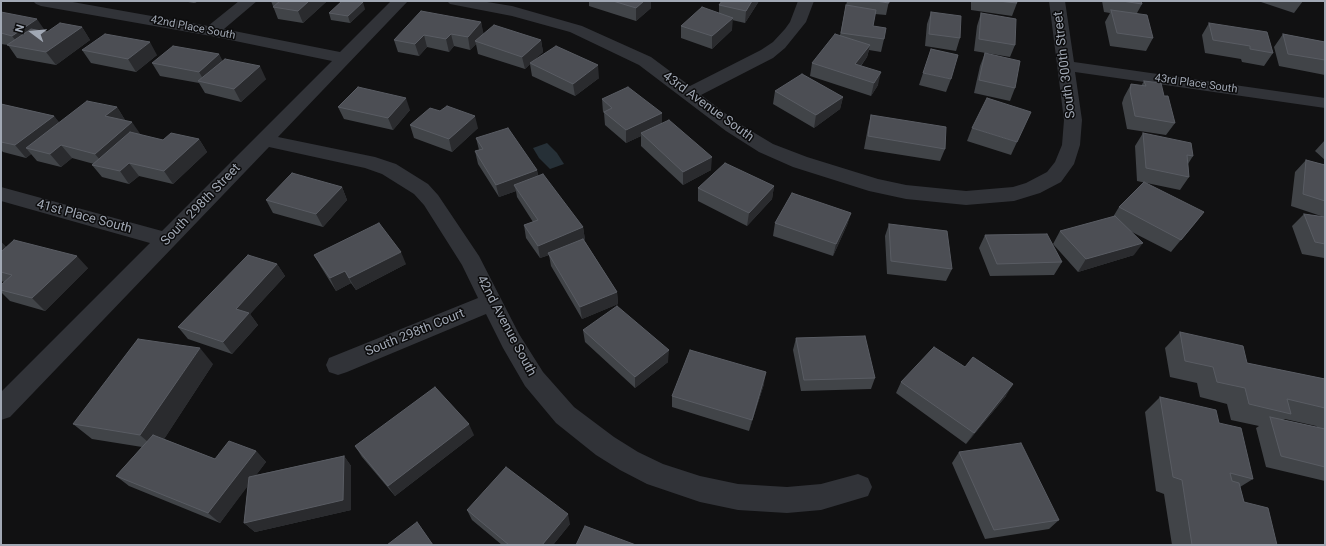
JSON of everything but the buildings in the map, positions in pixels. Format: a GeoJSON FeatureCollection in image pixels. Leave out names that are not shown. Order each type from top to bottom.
{"type":"FeatureCollection","features":[{"type":"Feature","properties":{"kind":"street","name":"42nd Place South"},"geometry":{"type":"LineString","coordinates":[[41,1],[211,31],[344,58]]}},
{"type":"Feature","properties":{"kind":"street"},"geometry":{"type":"LineString","coordinates":[[211,31],[249,1]]}},
{"type":"Feature","properties":{"kind":"street","name":"South 298th Street"},"geometry":{"type":"LineString","coordinates":[[1,409],[400,1]]}},
{"type":"Feature","properties":{"kind":"street","name":"43rd Avenue South"},"geometry":{"type":"LineString","coordinates":[[455,1],[532,15],[576,29],[645,61],[732,126],[766,148],[800,162],[852,180],[906,192],[933,196],[966,198],[1014,194]]}},
{"type":"Feature","properties":{"kind":"street"},"geometry":{"type":"LineString","coordinates":[[688,94],[767,54],[779,45],[798,22],[806,1]]}},
{"type":"Feature","properties":{"kind":"street","name":"South 300th Street"},"geometry":{"type":"LineString","coordinates":[[1014,194],[1033,188],[1054,177],[1064,164],[1071,145],[1073,120],[1067,66],[1057,1]]}},
{"type":"Feature","properties":{"kind":"street","name":"43rd Place South"},"geometry":{"type":"LineString","coordinates":[[1067,66],[1325,103]]}},
{"type":"Feature","properties":{"kind":"street","name":"42nd Avenue South"},"geometry":{"type":"LineString","coordinates":[[264,140],[368,162],[389,169],[410,181],[431,200],[471,262],[511,341],[534,379],[565,415],[584,431],[629,461],[657,475],[700,489],[738,497],[786,500],[821,497],[858,486]]}},
{"type":"Feature","properties":{"kind":"street","name":"41st Place South"},"geometry":{"type":"LineString","coordinates":[[1,194],[167,240]]}},
{"type":"Feature","properties":{"kind":"street","name":"South 298th Court"},"geometry":{"type":"LineString","coordinates":[[338,365],[492,302]]}},
{"type":"Feature","properties":{"kind":"shaded area"},"geometry":{"type":"Polygon","coordinates":[[[547,143],[557,153],[564,164],[550,169],[539,158],[533,148],[547,143]]]}}]}
